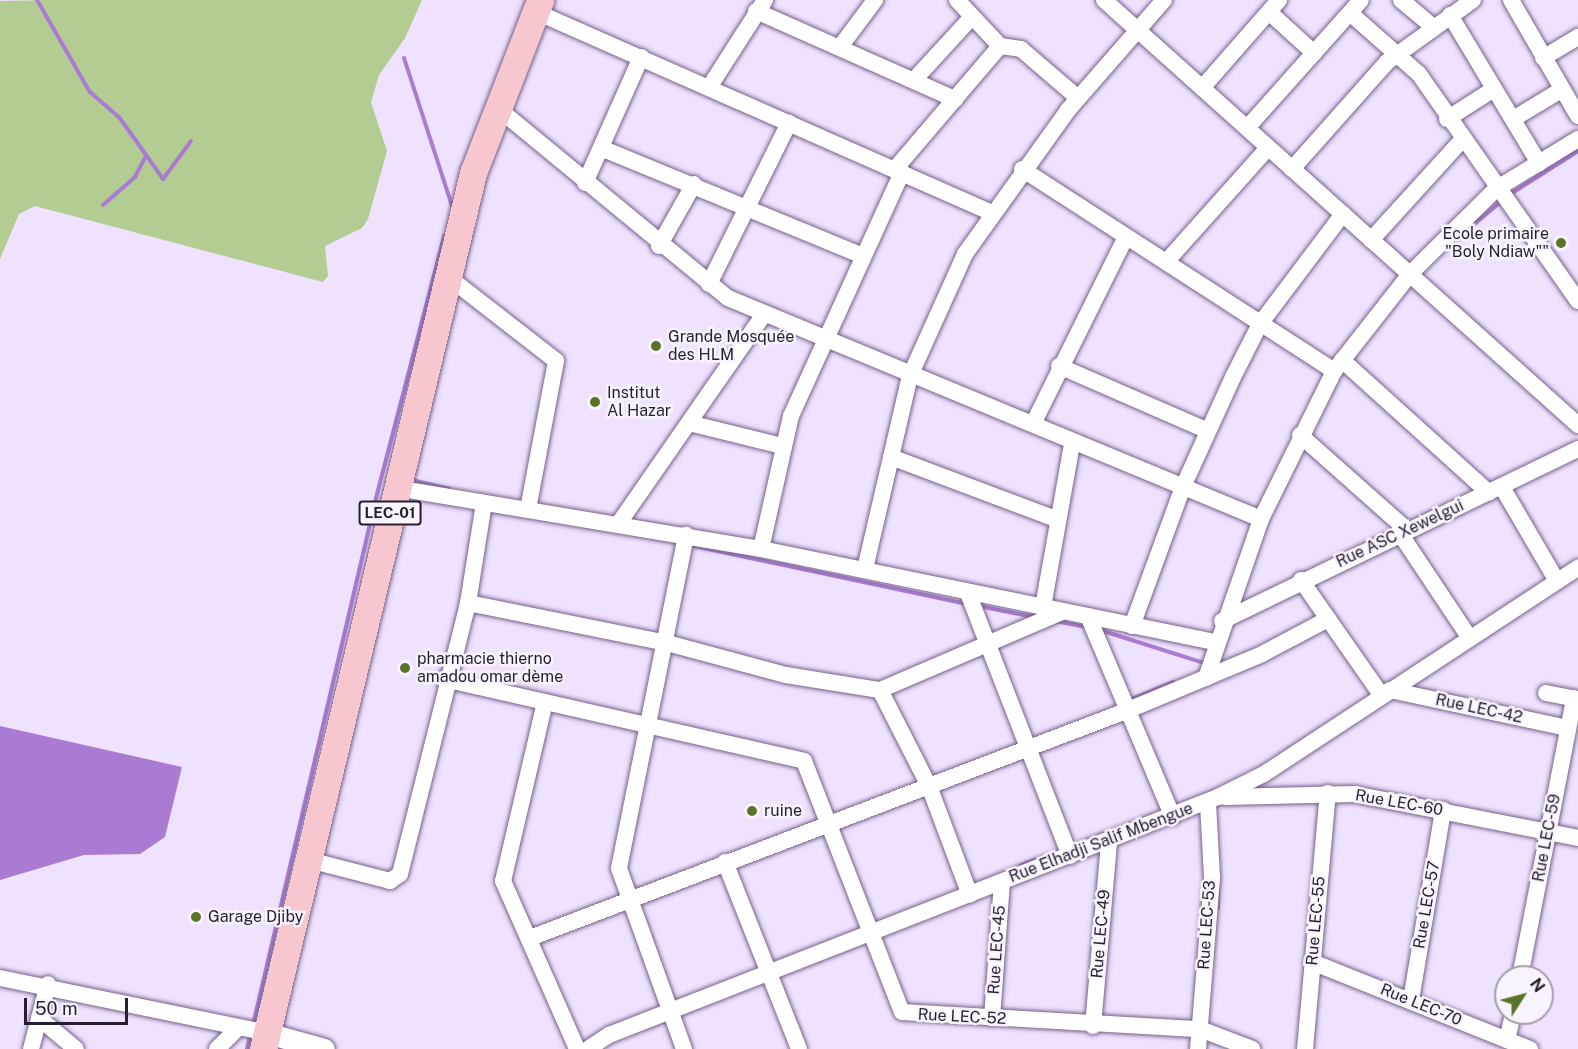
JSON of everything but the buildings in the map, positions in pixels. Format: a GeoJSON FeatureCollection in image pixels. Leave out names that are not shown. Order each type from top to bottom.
{"type":"FeatureCollection","features":[{"type":"Feature","properties":{"kind":"highway","name":"LEC-01"},"geometry":{"type":"LineString","coordinates":[[265,1041],[447,276],[495,106],[537,5]]}},
{"type":"Feature","properties":{"kind":"street"},"geometry":{"type":"LineString","coordinates":[[840,47],[875,0]]}},
{"type":"Feature","properties":{"kind":"street"},"geometry":{"type":"LineString","coordinates":[[957,0],[1000,46],[1021,49],[1078,98]]}},
{"type":"Feature","properties":{"kind":"street"},"geometry":{"type":"LineString","coordinates":[[1104,0],[1578,425]]}},
{"type":"Feature","properties":{"kind":"street"},"geometry":{"type":"LineString","coordinates":[[865,569],[910,376],[965,255],[1022,169],[1078,98],[1136,29],[1164,0]]}},
{"type":"Feature","properties":{"kind":"street"},"geometry":{"type":"LineString","coordinates":[[1246,128],[1361,0]]}},
{"type":"Feature","properties":{"kind":"street"},"geometry":{"type":"LineString","coordinates":[[1401,0],[1432,26]]}},
{"type":"Feature","properties":{"kind":"street"},"geometry":{"type":"LineString","coordinates":[[1292,169],[1397,53],[1432,26],[1473,0]]}},
{"type":"Feature","properties":{"kind":"street"},"geometry":{"type":"LineString","coordinates":[[1511,0],[1578,116]]}},
{"type":"Feature","properties":{"kind":"street"},"geometry":{"type":"LineString","coordinates":[[537,5],[641,57],[991,213]]}},
{"type":"Feature","properties":{"kind":"street"},"geometry":{"type":"LineString","coordinates":[[710,86],[760,6],[840,47],[955,99]]}},
{"type":"Feature","properties":{"kind":"street"},"geometry":{"type":"LineString","coordinates":[[1202,88],[1274,6],[1314,53]]}},
{"type":"Feature","properties":{"kind":"street"},"geometry":{"type":"LineString","coordinates":[[1350,13],[1419,74],[1461,141],[1578,301]]}},
{"type":"Feature","properties":{"kind":"street"},"geometry":{"type":"LineString","coordinates":[[1450,15],[1539,163]]}},
{"type":"Feature","properties":{"kind":"street"},"geometry":{"type":"LineString","coordinates":[[914,80],[972,17]]}},
{"type":"Feature","properties":{"kind":"street"},"geometry":{"type":"LineString","coordinates":[[1543,58],[1578,37]]}},
{"type":"Feature","properties":{"kind":"street"},"geometry":{"type":"LineString","coordinates":[[761,549],[782,446],[898,171],[1000,46]]}},
{"type":"Feature","properties":{"kind":"street"},"geometry":{"type":"LineString","coordinates":[[585,183],[641,57]]}},
{"type":"Feature","properties":{"kind":"street"},"geometry":{"type":"LineString","coordinates":[[1447,119],[1494,89]]}},
{"type":"Feature","properties":{"kind":"street"},"geometry":{"type":"LineString","coordinates":[[1513,119],[1561,90]]}},
{"type":"Feature","properties":{"kind":"street"},"geometry":{"type":"LineString","coordinates":[[495,106],[659,246],[709,284],[762,317],[910,376],[1035,422],[1072,444],[1261,519]]}},
{"type":"Feature","properties":{"kind":"street"},"geometry":{"type":"LineString","coordinates":[[709,284],[789,123]]}},
{"type":"Feature","properties":{"kind":"street"},"geometry":{"type":"LineString","coordinates":[[1206,678],[1222,621],[1261,519],[1300,435],[1338,365],[1410,274],[1496,189],[1578,139]]}},
{"type":"Feature","properties":{"kind":"street"},"geometry":{"type":"LineString","coordinates":[[1371,240],[1461,141]]}},
{"type":"Feature","properties":{"kind":"street"},"geometry":{"type":"LineString","coordinates":[[601,148],[694,184],[863,256]]}},
{"type":"Feature","properties":{"kind":"street"},"geometry":{"type":"LineString","coordinates":[[1166,262],[1268,148]]}},
{"type":"Feature","properties":{"kind":"street"},"geometry":{"type":"LineString","coordinates":[[1022,169],[1260,324],[1338,365],[1495,490],[1557,581]]}},
{"type":"Feature","properties":{"kind":"street"},"geometry":{"type":"LineString","coordinates":[[659,246],[694,184]]}},
{"type":"Feature","properties":{"kind":"street"},"geometry":{"type":"LineString","coordinates":[[1132,626],[1206,430],[1260,324],[1343,214]]}},
{"type":"Feature","properties":{"kind":"street"},"geometry":{"type":"LineString","coordinates":[[1035,422],[1059,366],[1126,237]]}},
{"type":"Feature","properties":{"kind":"street"},"geometry":{"type":"LineString","coordinates":[[447,276],[556,361],[528,509]]}},
{"type":"Feature","properties":{"kind":"street"},"geometry":{"type":"LineString","coordinates":[[619,523],[762,317]]}},
{"type":"Feature","properties":{"kind":"street"},"geometry":{"type":"LineString","coordinates":[[1059,366],[1206,430]]}},
{"type":"Feature","properties":{"kind":"street"},"geometry":{"type":"LineString","coordinates":[[689,423],[782,446]]}},
{"type":"Feature","properties":{"kind":"street"},"geometry":{"type":"LineString","coordinates":[[1300,435],[1403,530],[1469,637]]}},
{"type":"Feature","properties":{"kind":"street"},"geometry":{"type":"LineString","coordinates":[[1043,607],[1056,519],[1072,444]]}},
{"type":"Feature","properties":{"kind":"street","name":"Rue ASC Xewelgui"},"geometry":{"type":"LineString","coordinates":[[1222,621],[1403,530],[1495,490],[1578,449]]}},
{"type":"Feature","properties":{"kind":"street"},"geometry":{"type":"LineString","coordinates":[[891,457],[1056,519]]}},
{"type":"Feature","properties":{"kind":"street"},"geometry":{"type":"LineString","coordinates":[[396,488],[619,523],[761,549],[1215,642]]}},
{"type":"Feature","properties":{"kind":"street"},"geometry":{"type":"LineString","coordinates":[[309,860],[396,880],[444,679],[468,603],[484,503]]}},
{"type":"Feature","properties":{"kind":"street"},"geometry":{"type":"LineString","coordinates":[[684,1049],[621,883],[621,848],[650,727],[686,535]]}},
{"type":"Feature","properties":{"kind":"street","name":"Rue Elhadji Salif Mbengue"},"geometry":{"type":"LineString","coordinates":[[588,1049],[669,1012],[1213,800],[1264,774],[1469,637],[1578,568]]}},
{"type":"Feature","properties":{"kind":"street"},"geometry":{"type":"LineString","coordinates":[[1301,580],[1328,619],[1386,693]]}},
{"type":"Feature","properties":{"kind":"street"},"geometry":{"type":"LineString","coordinates":[[968,593],[1070,856]]}},
{"type":"Feature","properties":{"kind":"street"},"geometry":{"type":"LineString","coordinates":[[468,603],[667,643],[786,675],[880,690],[1064,611]]}},
{"type":"Feature","properties":{"kind":"street"},"geometry":{"type":"LineString","coordinates":[[1088,616],[1126,711],[1173,817]]}},
{"type":"Feature","properties":{"kind":"street"},"geometry":{"type":"LineString","coordinates":[[530,938],[627,899],[1126,711],[1206,678],[1328,619]]}},
{"type":"Feature","properties":{"kind":"street"},"geometry":{"type":"LineString","coordinates":[[444,679],[650,727]]}},
{"type":"Feature","properties":{"kind":"street"},"geometry":{"type":"LineString","coordinates":[[880,690],[929,786],[970,895]]}},
{"type":"Feature","properties":{"kind":"street","name":"Rue LEC-42"},"geometry":{"type":"LineString","coordinates":[[1386,693],[1568,728]]}},
{"type":"Feature","properties":{"kind":"street"},"geometry":{"type":"LineString","coordinates":[[1546,693],[1576,699]]}},
{"type":"Feature","properties":{"kind":"street","name":"Rue LEC-59"},"geometry":{"type":"LineString","coordinates":[[1522,965],[1568,728],[1576,699]]}},
{"type":"Feature","properties":{"kind":"street"},"geometry":{"type":"LineString","coordinates":[[545,702],[503,873],[577,1049]]}},
{"type":"Feature","properties":{"kind":"street","name":"Rue LEC-52"},"geometry":{"type":"LineString","coordinates":[[650,727],[804,761],[902,1012],[1093,1026],[1200,1029],[1252,1049]]}},
{"type":"Feature","properties":{"kind":"street","name":"Rue LEC-60"},"geometry":{"type":"LineString","coordinates":[[1213,800],[1328,793],[1443,810],[1578,838]]}},
{"type":"Feature","properties":{"kind":"street","name":"Rue LEC-55"},"geometry":{"type":"LineString","coordinates":[[1305,1049],[1328,793]]}},
{"type":"Feature","properties":{"kind":"street","name":"Rue LEC-53"},"geometry":{"type":"LineString","coordinates":[[1198,1049],[1212,877],[1206,850],[1213,800]]}},
{"type":"Feature","properties":{"kind":"street","name":"Rue LEC-57"},"geometry":{"type":"LineString","coordinates":[[1411,1000],[1443,810]]}},
{"type":"Feature","properties":{"kind":"street","name":"Rue LEC-49"},"geometry":{"type":"LineString","coordinates":[[1093,1026],[1109,842]]}},
{"type":"Feature","properties":{"kind":"street"},"geometry":{"type":"LineString","coordinates":[[725,862],[799,1049]]}},
{"type":"Feature","properties":{"kind":"street","name":"Rue LEC-45"},"geometry":{"type":"LineString","coordinates":[[992,1018],[1002,882]]}},
{"type":"Feature","properties":{"kind":"street","name":"Rue LEC-70"},"geometry":{"type":"LineString","coordinates":[[1312,962],[1530,1049]]}},
{"type":"Feature","properties":{"kind":"street"},"geometry":{"type":"LineString","coordinates":[[0,978],[48,984],[237,1029],[265,1041],[324,1049]]}},
{"type":"Feature","properties":{"kind":"street"},"geometry":{"type":"LineString","coordinates":[[32,1049],[48,984]]}},
{"type":"Feature","properties":{"kind":"street"},"geometry":{"type":"LineString","coordinates":[[39,1018],[76,1049]]}},
{"type":"Feature","properties":{"kind":"street"},"geometry":{"type":"LineString","coordinates":[[1507,1040],[1510,1025]]}},
{"type":"Feature","properties":{"kind":"street"},"geometry":{"type":"LineString","coordinates":[[217,1049],[237,1029]]}},
{"type":"Feature","properties":{"kind":"green space"},"geometry":{"type":"Polygon","coordinates":[[[422,0],[405,38],[379,75],[371,102],[387,151],[368,219],[362,228],[325,246],[328,276],[323,282],[35,206],[19,214],[0,259],[0,1],[422,0]]]}},
{"type":"Feature","properties":{"kind":"shaded area"},"geometry":{"type":"Polygon","coordinates":[[[0,726],[182,767],[165,837],[140,854],[84,855],[0,880],[0,726]]]}},
{"type":"Feature","properties":{"kind":"waterway"},"geometry":{"type":"LineString","coordinates":[[37,0],[90,92],[119,117],[163,179],[191,141]]}},
{"type":"Feature","properties":{"kind":"waterway"},"geometry":{"type":"LineString","coordinates":[[404,58],[452,206]]}},
{"type":"Feature","properties":{"kind":"waterway"},"geometry":{"type":"LineString","coordinates":[[1509,195],[1578,151]]}},
{"type":"Feature","properties":{"kind":"waterway"},"geometry":{"type":"LineString","coordinates":[[103,205],[135,177],[145,157]]}},
{"type":"Feature","properties":{"kind":"waterway"},"geometry":{"type":"LineString","coordinates":[[1460,236],[1503,200]]}},
{"type":"Feature","properties":{"kind":"waterway"},"geometry":{"type":"LineString","coordinates":[[253,1025],[377,494],[444,236]]}},
{"type":"Feature","properties":{"kind":"waterway"},"geometry":{"type":"LineString","coordinates":[[411,480],[450,489]]}},
{"type":"Feature","properties":{"kind":"waterway"},"geometry":{"type":"LineString","coordinates":[[694,546],[966,604]]}},
{"type":"Feature","properties":{"kind":"waterway"},"geometry":{"type":"LineString","coordinates":[[979,606],[1033,617]]}},
{"type":"Feature","properties":{"kind":"waterway"},"geometry":{"type":"LineString","coordinates":[[1055,621],[1086,627]]}},
{"type":"Feature","properties":{"kind":"waterway"},"geometry":{"type":"LineString","coordinates":[[1100,630],[1207,664]]}},
{"type":"Feature","properties":{"kind":"waterway"},"geometry":{"type":"LineString","coordinates":[[1127,701],[1173,682]]}},
{"type":"Feature","properties":{"kind":"waterway"},"geometry":{"type":"LineString","coordinates":[[1021,865],[1042,857]]}},
{"type":"Feature","properties":{"kind":"waterway"},"geometry":{"type":"LineString","coordinates":[[1218,886],[1218,908]]}},
{"type":"Feature","properties":{"kind":"waterway"},"geometry":{"type":"LineString","coordinates":[[247,1049],[250,1035]]}},
{"type":"Feature","properties":{"kind":"place","name":"Ecole primaire \"Boly Ndiaw\"\""},"geometry":{"type":"Point","coordinates":[1561,243]}},
{"type":"Feature","properties":{"kind":"place","name":"Grande Mosquée des HLM"},"geometry":{"type":"Point","coordinates":[656,346]}},
{"type":"Feature","properties":{"kind":"place","name":"Institut Al Hazar"},"geometry":{"type":"Point","coordinates":[595,402]}},
{"type":"Feature","properties":{"kind":"place","name":"pharmacie thierno amadou omar dème"},"geometry":{"type":"Point","coordinates":[405,668]}},
{"type":"Feature","properties":{"kind":"place","name":"ruine"},"geometry":{"type":"Point","coordinates":[752,811]}},
{"type":"Feature","properties":{"kind":"place","name":"Garage Djiby"},"geometry":{"type":"Point","coordinates":[196,917]}}]}
